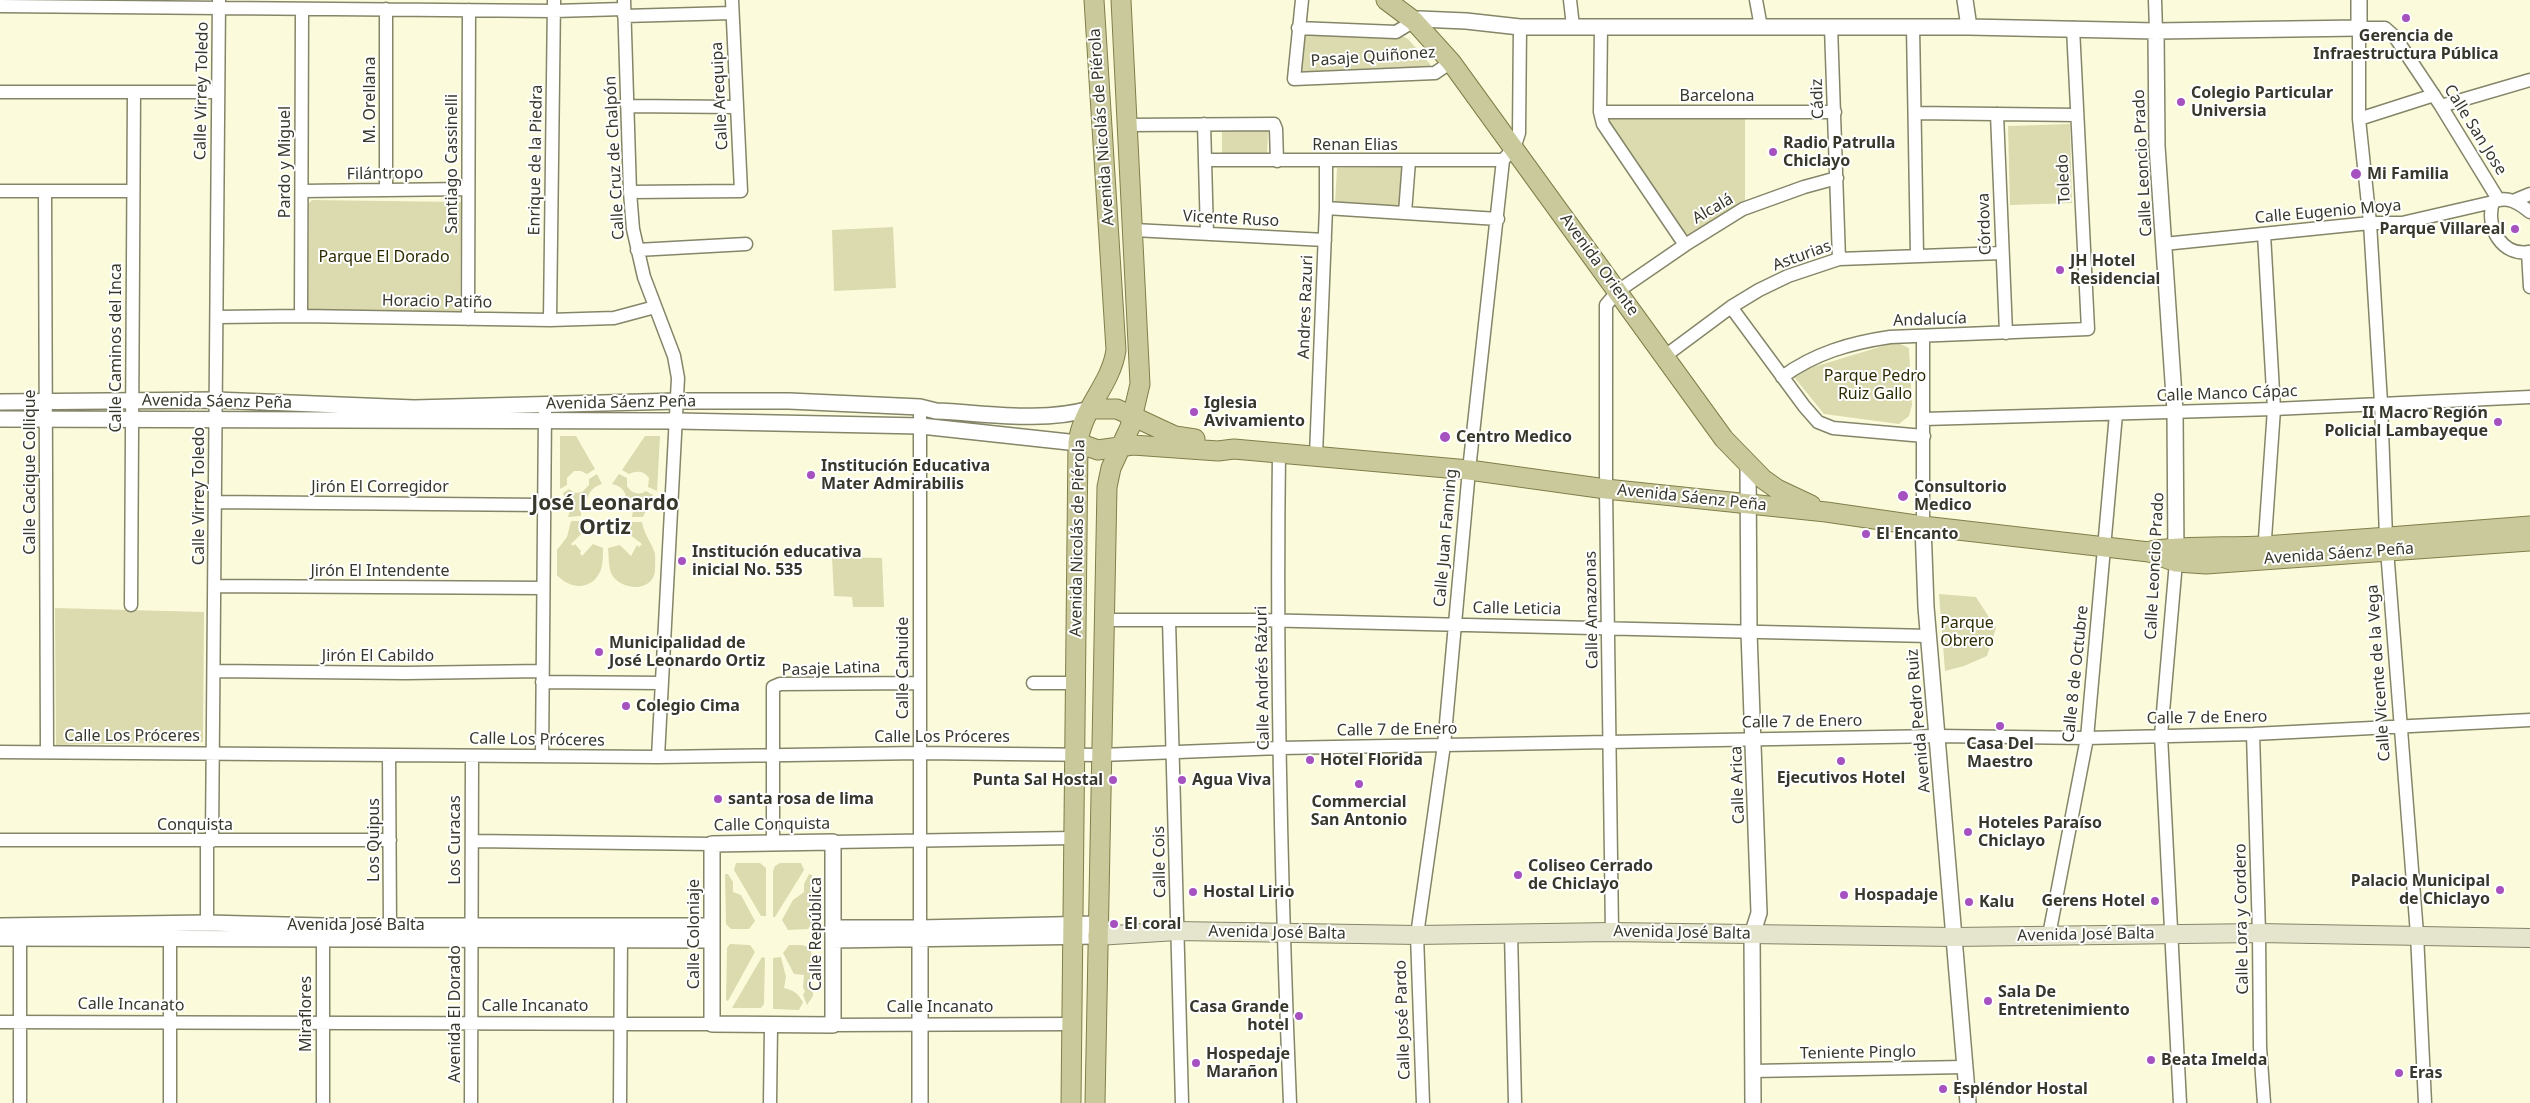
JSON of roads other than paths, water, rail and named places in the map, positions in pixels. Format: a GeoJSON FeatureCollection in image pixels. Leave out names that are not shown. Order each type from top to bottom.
{"type":"FeatureCollection","features":[{"type":"Feature","properties":{"kind":"main road","name":"Avenida Nicolás de Piérola"},"geometry":{"type":"LineString","coordinates":[[1071,1103],[1078,443],[1081,427],[1112,370],[1116,336],[1094,0]]}},
{"type":"Feature","properties":{"kind":"main road","name":"Avenida Nicolás de Piérola"},"geometry":{"type":"LineString","coordinates":[[1095,1103],[1107,487],[1111,468],[1133,417],[1140,384],[1129,126],[1121,0]]}},
{"type":"Feature","properties":{"kind":"main road","name":"Avenida Oriente"},"geometry":{"type":"LineString","coordinates":[[1386,0],[1414,21],[1451,62],[1509,154],[1618,291],[1724,439],[1748,464],[1778,490],[1826,512]]}},
{"type":"Feature","properties":{"kind":"main road","name":"Avenida Sáenz Peña"},"geometry":{"type":"LineString","coordinates":[[1090,409],[1117,409],[1175,436],[1218,443],[1234,449]]}},
{"type":"Feature","properties":{"kind":"main road","name":"Avenida Sáenz Peña"},"geometry":{"type":"LineString","coordinates":[[1078,443],[1098,450],[1120,446],[1147,445],[1218,451],[1234,449],[1469,470],[1606,489],[1826,512],[1923,526],[2176,554],[2206,564],[2264,553],[2387,544],[2530,541]]}},
{"type":"Feature","properties":{"kind":"main road","name":"Avenida Sáenz Peña"},"geometry":{"type":"LineString","coordinates":[[2387,544],[2530,526]]}},
{"type":"Feature","properties":{"kind":"main road","name":"Avenida José Balta"},"geometry":{"type":"LineString","coordinates":[[1097,930],[1417,935],[1612,932],[1954,937],[2048,934],[2259,933],[2417,934],[2530,938]]}},
{"type":"Feature","properties":{"kind":"street"},"geometry":{"type":"LineString","coordinates":[[1302,0],[1298,28],[1396,32],[1414,21],[1426,19],[1520,27],[1969,27],[2156,31],[2359,28]]}},
{"type":"Feature","properties":{"kind":"street"},"geometry":{"type":"LineString","coordinates":[[1570,0],[1573,26]]}},
{"type":"Feature","properties":{"kind":"street"},"geometry":{"type":"LineString","coordinates":[[1756,0],[1761,27]]}},
{"type":"Feature","properties":{"kind":"street"},"geometry":{"type":"LineString","coordinates":[[1965,0],[1969,27]]}},
{"type":"Feature","properties":{"kind":"street","name":"Calle Leoncio Prado"},"geometry":{"type":"LineString","coordinates":[[2155,0],[2157,146],[2175,410],[2176,554],[2161,735],[2180,1103]]}},
{"type":"Feature","properties":{"kind":"street","name":"Calle Vicente de la Vega"},"geometry":{"type":"LineString","coordinates":[[2359,0],[2360,119],[2370,223],[2387,544],[2417,934],[2424,1103]]}},
{"type":"Feature","properties":{"kind":"street"},"geometry":{"type":"LineString","coordinates":[[0,6],[219,4],[302,9],[469,10],[554,6],[624,8],[732,6]]}},
{"type":"Feature","properties":{"kind":"street","name":"Calle Virrey Toledo"},"geometry":{"type":"LineString","coordinates":[[207,923],[216,586],[215,418],[219,4]]}},
{"type":"Feature","properties":{"kind":"street","name":"Enrique de la Piedra"},"geometry":{"type":"LineString","coordinates":[[550,320],[554,6]]}},
{"type":"Feature","properties":{"kind":"street","name":"Calle Arequipa"},"geometry":{"type":"LineString","coordinates":[[630,192],[740,191],[732,6]]}},
{"type":"Feature","properties":{"kind":"street","name":"Calle Cruz de Chalpón"},"geometry":{"type":"LineString","coordinates":[[624,8],[630,192],[637,250],[674,356],[678,378],[678,421],[658,757]]}},
{"type":"Feature","properties":{"kind":"street","name":"Pardo y Miguel"},"geometry":{"type":"LineString","coordinates":[[301,316],[302,9]]}},
{"type":"Feature","properties":{"kind":"street","name":"M. Orellana"},"geometry":{"type":"LineString","coordinates":[[386,9],[386,190]]}},
{"type":"Feature","properties":{"kind":"street","name":"Santiago Cassinelli"},"geometry":{"type":"LineString","coordinates":[[468,319],[469,10]]}},
{"type":"Feature","properties":{"kind":"street"},"geometry":{"type":"LineString","coordinates":[[1601,26],[1600,112],[1609,136],[1684,245]]}},
{"type":"Feature","properties":{"kind":"street","name":"Calle Juan Fanning"},"geometry":{"type":"LineString","coordinates":[[1417,935],[1444,745],[1469,470],[1498,219],[1509,154],[1519,133],[1520,27]]}},
{"type":"Feature","properties":{"kind":"street","name":"Cádiz"},"geometry":{"type":"LineString","coordinates":[[1831,27],[1839,259]]}},
{"type":"Feature","properties":{"kind":"street"},"geometry":{"type":"LineString","coordinates":[[1913,27],[1917,255]]}},
{"type":"Feature","properties":{"kind":"street","name":"Pasaje Quiñonez"},"geometry":{"type":"LineString","coordinates":[[1298,28],[1294,79],[1435,73],[1451,62]]}},
{"type":"Feature","properties":{"kind":"street","name":"Toledo"},"geometry":{"type":"LineString","coordinates":[[2073,28],[2088,329]]}},
{"type":"Feature","properties":{"kind":"street","name":"Calle San Jose"},"geometry":{"type":"LineString","coordinates":[[2359,28],[2385,28],[2390,32],[2441,106],[2496,201]]}},
{"type":"Feature","properties":{"kind":"street"},"geometry":{"type":"LineString","coordinates":[[2441,106],[2530,80]]}},
{"type":"Feature","properties":{"kind":"street"},"geometry":{"type":"LineString","coordinates":[[0,92],[217,92]]}},
{"type":"Feature","properties":{"kind":"street","name":"Calle Caminos del Inca"},"geometry":{"type":"LineString","coordinates":[[131,605],[134,92]]}},
{"type":"Feature","properties":{"kind":"street"},"geometry":{"type":"LineString","coordinates":[[2360,119],[2434,95]]}},
{"type":"Feature","properties":{"kind":"street"},"geometry":{"type":"LineString","coordinates":[[627,106],[737,108]]}},
{"type":"Feature","properties":{"kind":"street","name":"Barcelona"},"geometry":{"type":"LineString","coordinates":[[1600,112],[1834,112]]}},
{"type":"Feature","properties":{"kind":"street"},"geometry":{"type":"LineString","coordinates":[[1915,112],[2077,115]]}},
{"type":"Feature","properties":{"kind":"street","name":"Córdova"},"geometry":{"type":"LineString","coordinates":[[1997,114],[2006,333]]}},
{"type":"Feature","properties":{"kind":"street"},"geometry":{"type":"LineString","coordinates":[[1204,124],[1207,234]]}},
{"type":"Feature","properties":{"kind":"street"},"geometry":{"type":"LineString","coordinates":[[1129,126],[1274,124],[1277,161]]}},
{"type":"Feature","properties":{"kind":"street","name":"Renan Elias"},"geometry":{"type":"LineString","coordinates":[[1206,160],[1409,161],[1509,154]]}},
{"type":"Feature","properties":{"kind":"street","name":"Andres Razuri"},"geometry":{"type":"LineString","coordinates":[[1316,455],[1325,240],[1326,161]]}},
{"type":"Feature","properties":{"kind":"street"},"geometry":{"type":"LineString","coordinates":[[1405,213],[1409,161]]}},
{"type":"Feature","properties":{"kind":"street","name":"Alcalá"},"geometry":{"type":"LineString","coordinates":[[1618,291],[1684,245],[1743,209],[1836,178]]}},
{"type":"Feature","properties":{"kind":"street","name":"Filántropo"},"geometry":{"type":"LineString","coordinates":[[302,191],[468,189]]}},
{"type":"Feature","properties":{"kind":"street"},"geometry":{"type":"LineString","coordinates":[[0,191],[133,191]]}},
{"type":"Feature","properties":{"kind":"street","name":"Calle Cacique Collique"},"geometry":{"type":"LineString","coordinates":[[45,191],[47,752]]}},
{"type":"Feature","properties":{"kind":"street"},"geometry":{"type":"LineString","coordinates":[[2530,194],[2512,201],[2496,201],[2490,214],[2493,230],[2499,241],[2514,251],[2529,252],[2530,287]]}},
{"type":"Feature","properties":{"kind":"street","name":"Calle Eugenio Moya"},"geometry":{"type":"LineString","coordinates":[[2164,244],[2370,223],[2402,223],[2496,201]]}},
{"type":"Feature","properties":{"kind":"street"},"geometry":{"type":"LineString","coordinates":[[2512,201],[2530,212]]}},
{"type":"Feature","properties":{"kind":"street"},"geometry":{"type":"LineString","coordinates":[[1326,208],[1498,219]]}},
{"type":"Feature","properties":{"kind":"street","name":"Vicente Ruso"},"geometry":{"type":"LineString","coordinates":[[1134,230],[1325,240]]}},
{"type":"Feature","properties":{"kind":"street"},"geometry":{"type":"LineString","coordinates":[[2264,234],[2274,409],[2264,553]]}},
{"type":"Feature","properties":{"kind":"street"},"geometry":{"type":"LineString","coordinates":[[637,250],[746,244]]}},
{"type":"Feature","properties":{"kind":"street","name":"Asturias"},"geometry":{"type":"LineString","coordinates":[[1665,356],[1731,307],[1788,276],[1839,259],[2002,252]]}},
{"type":"Feature","properties":{"kind":"street","name":"Calle Amazonas"},"geometry":{"type":"LineString","coordinates":[[1612,932],[1606,489],[1606,305],[1618,291]]}},
{"type":"Feature","properties":{"kind":"street","name":"Horacio Patiño"},"geometry":{"type":"LineString","coordinates":[[217,318],[301,316],[550,320],[614,318],[655,306]]}},
{"type":"Feature","properties":{"kind":"street"},"geometry":{"type":"LineString","coordinates":[[1731,307],[1782,377],[1818,422],[1833,428],[1924,436]]}},
{"type":"Feature","properties":{"kind":"street","name":"Andalucía"},"geometry":{"type":"LineString","coordinates":[[1782,377],[1801,363],[1846,345],[1890,337],[2088,329]]}},
{"type":"Feature","properties":{"kind":"street","name":"Avenida Pedro Ruiz"},"geometry":{"type":"LineString","coordinates":[[1923,336],[1923,526],[1928,636],[1968,1103]]}},
{"type":"Feature","properties":{"kind":"street","name":"Calle Manco Cápac"},"geometry":{"type":"LineString","coordinates":[[1924,419],[2116,414],[2175,410],[2274,409],[2530,397]]}},
{"type":"Feature","properties":{"kind":"street","name":"Avenida Sáenz Peña"},"geometry":{"type":"LineString","coordinates":[[0,402],[216,400],[414,408],[678,401],[789,401],[920,407],[936,411],[1039,416],[1063,416],[1090,409]]}},
{"type":"Feature","properties":{"kind":"street"},"geometry":{"type":"LineString","coordinates":[[542,756],[545,404]]}},
{"type":"Feature","properties":{"kind":"street","name":"Calle Cahuide"},"geometry":{"type":"LineString","coordinates":[[920,407],[920,934]]}},
{"type":"Feature","properties":{"kind":"street","name":"Calle 8 de Octubre"},"geometry":{"type":"LineString","coordinates":[[2048,934],[2087,738],[2106,546],[2116,414]]}},
{"type":"Feature","properties":{"kind":"street","name":"Avenida Sáenz Peña"},"geometry":{"type":"LineString","coordinates":[[0,419],[215,418],[545,422],[678,421],[921,426],[1078,443]]}},
{"type":"Feature","properties":{"kind":"street","name":"Calle Andrés Rázuri"},"geometry":{"type":"LineString","coordinates":[[1279,453],[1277,621],[1283,932],[1290,1103]]}},
{"type":"Feature","properties":{"kind":"street","name":"Calle Arica"},"geometry":{"type":"LineString","coordinates":[[1748,464],[1750,504],[1748,632],[1754,740],[1759,913],[1752,935],[1753,1103]]}},
{"type":"Feature","properties":{"kind":"street","name":"Jirón El Corregidor"},"geometry":{"type":"LineString","coordinates":[[216,502],[544,505]]}},
{"type":"Feature","properties":{"kind":"street","name":"Jirón El Intendente"},"geometry":{"type":"LineString","coordinates":[[216,586],[543,588]]}},
{"type":"Feature","properties":{"kind":"street","name":"Calle Leticia"},"geometry":{"type":"LineString","coordinates":[[1104,620],[1454,624],[1928,636]]}},
{"type":"Feature","properties":{"kind":"street","name":"Calle Cois"},"geometry":{"type":"LineString","coordinates":[[1169,620],[1182,1103]]}},
{"type":"Feature","properties":{"kind":"street","name":"Jirón El Cabildo"},"geometry":{"type":"LineString","coordinates":[[214,670],[542,676],[662,683]]}},
{"type":"Feature","properties":{"kind":"street"},"geometry":{"type":"LineString","coordinates":[[1033,683],[1075,683]]}},
{"type":"Feature","properties":{"kind":"street","name":"Pasaje Latina"},"geometry":{"type":"LineString","coordinates":[[773,756],[773,688],[780,684],[919,684]]}},
{"type":"Feature","properties":{"kind":"street","name":"Calle 7 de Enero"},"geometry":{"type":"LineString","coordinates":[[1074,754],[1101,755],[1280,748],[1938,736],[2087,738],[2253,734],[2530,720]]}},
{"type":"Feature","properties":{"kind":"street","name":"Calle Lora y Cordero"},"geometry":{"type":"LineString","coordinates":[[2253,734],[2259,933],[2260,1047],[2264,1103]]}},
{"type":"Feature","properties":{"kind":"street","name":"Calle Los Próceres"},"geometry":{"type":"LineString","coordinates":[[0,752],[213,752],[658,757],[919,753],[1074,754]]}},
{"type":"Feature","properties":{"kind":"street","name":"Los Quipus"},"geometry":{"type":"LineString","coordinates":[[389,754],[390,926]]}},
{"type":"Feature","properties":{"kind":"street","name":"Los Curacas"},"geometry":{"type":"LineString","coordinates":[[471,932],[472,756]]}},
{"type":"Feature","properties":{"kind":"street"},"geometry":{"type":"LineString","coordinates":[[773,756],[773,843]]}},
{"type":"Feature","properties":{"kind":"street","name":"Calle Conquista"},"geometry":{"type":"LineString","coordinates":[[472,841],[712,844],[919,839],[1073,838]]}},
{"type":"Feature","properties":{"kind":"street","name":"Conquista"},"geometry":{"type":"LineString","coordinates":[[0,840],[390,840]]}},
{"type":"Feature","properties":{"kind":"street","name":"Calle República"},"geometry":{"type":"LineString","coordinates":[[833,842],[833,1025]]}},
{"type":"Feature","properties":{"kind":"street","name":"Calle Coloniaje"},"geometry":{"type":"LineString","coordinates":[[712,844],[712,1024]]}},
{"type":"Feature","properties":{"kind":"street","name":"Avenida José Balta"},"geometry":{"type":"LineString","coordinates":[[0,926],[207,923],[323,933],[390,926],[471,932]]}},
{"type":"Feature","properties":{"kind":"street","name":"Avenida José Balta"},"geometry":{"type":"LineString","coordinates":[[833,934],[1097,930]]}},
{"type":"Feature","properties":{"kind":"street","name":"Avenida El Dorado"},"geometry":{"type":"LineString","coordinates":[[471,932],[471,1103]]}},
{"type":"Feature","properties":{"kind":"street","name":"Avenida José Balta"},"geometry":{"type":"LineString","coordinates":[[0,938],[170,939],[323,933],[712,933]]}},
{"type":"Feature","properties":{"kind":"street","name":"Miraflores"},"geometry":{"type":"LineString","coordinates":[[322,1103],[323,933]]}},
{"type":"Feature","properties":{"kind":"street"},"geometry":{"type":"LineString","coordinates":[[620,1103],[621,933]]}},
{"type":"Feature","properties":{"kind":"street"},"geometry":{"type":"LineString","coordinates":[[1511,933],[1515,1103]]}},
{"type":"Feature","properties":{"kind":"street"},"geometry":{"type":"LineString","coordinates":[[920,934],[920,1103]]}},
{"type":"Feature","properties":{"kind":"street","name":"Calle José Pardo"},"geometry":{"type":"LineString","coordinates":[[1417,935],[1422,1103]]}},
{"type":"Feature","properties":{"kind":"street"},"geometry":{"type":"LineString","coordinates":[[20,938],[20,1103]]}},
{"type":"Feature","properties":{"kind":"street"},"geometry":{"type":"LineString","coordinates":[[170,939],[170,1103]]}},
{"type":"Feature","properties":{"kind":"street","name":"Calle Incanato"},"geometry":{"type":"LineString","coordinates":[[0,1022],[323,1025],[712,1024],[771,1026],[1071,1024]]}},
{"type":"Feature","properties":{"kind":"street"},"geometry":{"type":"LineString","coordinates":[[770,1103],[771,1026]]}},
{"type":"Feature","properties":{"kind":"street","name":"Teniente Pinglo"},"geometry":{"type":"LineString","coordinates":[[1752,1071],[1964,1067]]}},
{"type":"Feature","properties":{"kind":"place","name":"Gerencia de Infraestructura Pública"},"geometry":{"type":"Point","coordinates":[2406,18]}},
{"type":"Feature","properties":{"kind":"place","name":"Colegio Particular Universia"},"geometry":{"type":"Point","coordinates":[2181,102]}},
{"type":"Feature","properties":{"kind":"place","name":"Radio Patrulla Chiclayo"},"geometry":{"type":"Point","coordinates":[1773,152]}},
{"type":"Feature","properties":{"kind":"place","name":"Mi Familia"},"geometry":{"type":"Point","coordinates":[2356,174]}},
{"type":"Feature","properties":{"kind":"place","name":"Parque Villareal"},"geometry":{"type":"Point","coordinates":[2515,229]}},
{"type":"Feature","properties":{"kind":"place","name":"JH Hotel Residencial"},"geometry":{"type":"Point","coordinates":[2060,270]}},
{"type":"Feature","properties":{"kind":"place","name":"Iglesia Avivamiento"},"geometry":{"type":"Point","coordinates":[1194,412]}},
{"type":"Feature","properties":{"kind":"place","name":"II Macro Región Policial Lambayeque"},"geometry":{"type":"Point","coordinates":[2498,422]}},
{"type":"Feature","properties":{"kind":"place","name":"Centro Medico"},"geometry":{"type":"Point","coordinates":[1445,437]}},
{"type":"Feature","properties":{"kind":"place","name":"Institución Educativa Mater Admirabilis"},"geometry":{"type":"Point","coordinates":[811,475]}},
{"type":"Feature","properties":{"kind":"place","name":"Consultorio Medico"},"geometry":{"type":"Point","coordinates":[1903,496]}},
{"type":"Feature","properties":{"kind":"place","name":"El Encanto"},"geometry":{"type":"Point","coordinates":[1866,534]}},
{"type":"Feature","properties":{"kind":"place","name":"Institución educativa inicial No. 535"},"geometry":{"type":"Point","coordinates":[682,561]}},
{"type":"Feature","properties":{"kind":"place","name":"Municipalidad de José Leonardo Ortiz"},"geometry":{"type":"Point","coordinates":[599,652]}},
{"type":"Feature","properties":{"kind":"place","name":"Colegio Cima"},"geometry":{"type":"Point","coordinates":[626,706]}},
{"type":"Feature","properties":{"kind":"place","name":"Casa Del Maestro"},"geometry":{"type":"Point","coordinates":[2000,726]}},
{"type":"Feature","properties":{"kind":"place","name":"Hotel Florida"},"geometry":{"type":"Point","coordinates":[1310,760]}},
{"type":"Feature","properties":{"kind":"place","name":"Ejecutivos Hotel"},"geometry":{"type":"Point","coordinates":[1841,761]}},
{"type":"Feature","properties":{"kind":"place","name":"Punta Sal Hostal"},"geometry":{"type":"Point","coordinates":[1113,780]}},
{"type":"Feature","properties":{"kind":"place","name":"Agua Viva"},"geometry":{"type":"Point","coordinates":[1182,780]}},
{"type":"Feature","properties":{"kind":"place","name":"Commercial San Antonio"},"geometry":{"type":"Point","coordinates":[1359,784]}},
{"type":"Feature","properties":{"kind":"place","name":"santa rosa de lima"},"geometry":{"type":"Point","coordinates":[718,799]}},
{"type":"Feature","properties":{"kind":"place","name":"Hoteles Paraíso Chiclayo"},"geometry":{"type":"Point","coordinates":[1968,832]}},
{"type":"Feature","properties":{"kind":"place","name":"Coliseo Cerrado de Chiclayo"},"geometry":{"type":"Point","coordinates":[1518,875]}},
{"type":"Feature","properties":{"kind":"place","name":"Palacio Municipal de Chiclayo"},"geometry":{"type":"Point","coordinates":[2500,890]}},
{"type":"Feature","properties":{"kind":"place","name":"Hostal Lirio"},"geometry":{"type":"Point","coordinates":[1193,892]}},
{"type":"Feature","properties":{"kind":"place","name":"Hospadaje"},"geometry":{"type":"Point","coordinates":[1844,895]}},
{"type":"Feature","properties":{"kind":"place","name":"Gerens Hotel"},"geometry":{"type":"Point","coordinates":[2155,901]}},
{"type":"Feature","properties":{"kind":"place","name":"Kalu"},"geometry":{"type":"Point","coordinates":[1969,902]}},
{"type":"Feature","properties":{"kind":"place","name":"El coral"},"geometry":{"type":"Point","coordinates":[1114,924]}},
{"type":"Feature","properties":{"kind":"place","name":"Sala De Entretenimiento"},"geometry":{"type":"Point","coordinates":[1988,1001]}},
{"type":"Feature","properties":{"kind":"place","name":"Casa Grande hotel"},"geometry":{"type":"Point","coordinates":[1299,1016]}},
{"type":"Feature","properties":{"kind":"place","name":"Beata Imelda"},"geometry":{"type":"Point","coordinates":[2151,1060]}},
{"type":"Feature","properties":{"kind":"place","name":"Hospedaje Marañon"},"geometry":{"type":"Point","coordinates":[1196,1063]}},
{"type":"Feature","properties":{"kind":"place","name":"Eras"},"geometry":{"type":"Point","coordinates":[2399,1073]}},
{"type":"Feature","properties":{"kind":"place","name":"Espléndor Hostal"},"geometry":{"type":"Point","coordinates":[1943,1089]}},
{"type":"Feature","properties":{"kind":"district","name":"José Leonardo Ortiz"},"geometry":{"type":"Point","coordinates":[605,516]}},
{"type":"Feature","properties":{"kind":"park label","name":"Parque El Dorado"},"geometry":{"type":"Point","coordinates":[384,257]}},
{"type":"Feature","properties":{"kind":"park label","name":"Parque Pedro Ruiz Gallo"},"geometry":{"type":"Point","coordinates":[1875,385]}},
{"type":"Feature","properties":{"kind":"park label","name":"Parque Obrero"},"geometry":{"type":"Point","coordinates":[1967,632]}}]}
